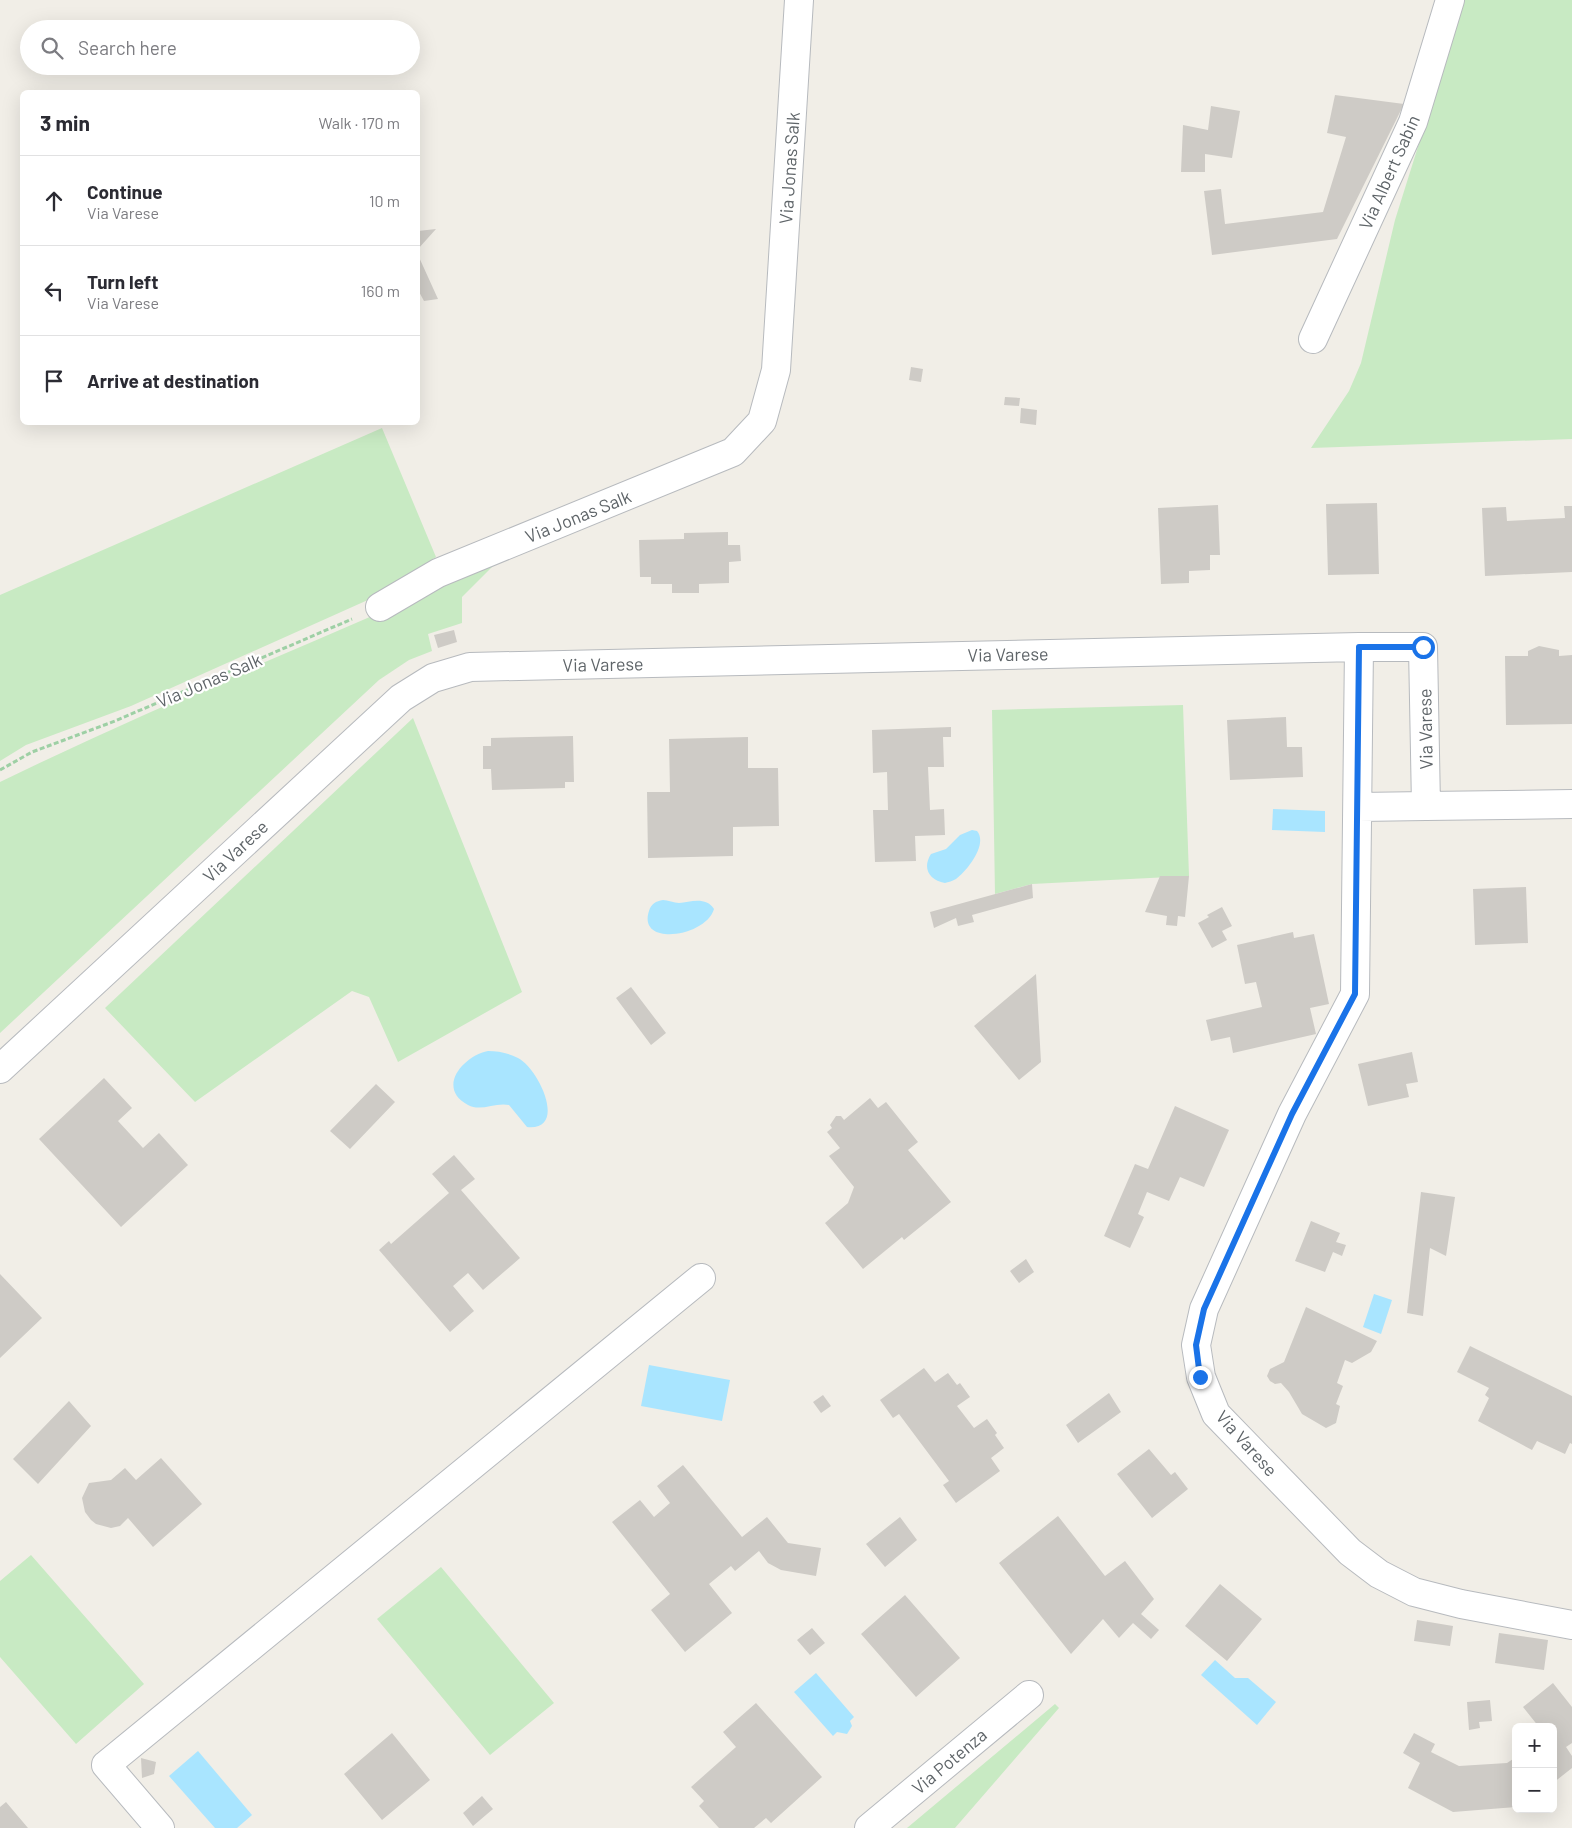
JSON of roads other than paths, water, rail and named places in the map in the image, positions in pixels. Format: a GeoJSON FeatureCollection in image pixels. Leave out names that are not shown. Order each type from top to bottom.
{"type":"FeatureCollection","features":[{"type":"Feature","properties":{"kind":"street","name":"Via Jonas Salk"},"geometry":{"type":"LineString","coordinates":[[380,607],[438,573],[733,452],[762,421],[776,370],[799,0]]}},
{"type":"Feature","properties":{"kind":"street","name":"Via Albert Sabin"},"geometry":{"type":"LineString","coordinates":[[1313,339],[1413,122],[1450,0]]}},
{"type":"Feature","properties":{"kind":"street","name":"Via Varese"},"geometry":{"type":"LineString","coordinates":[[1359,647],[1359,807],[1355,994],[1292,1114],[1204,1309],[1196,1345],[1200,1377],[1216,1414],[1350,1552],[1379,1574],[1423,1594],[1572,1625]]}},
{"type":"Feature","properties":{"kind":"street","name":"Via Varese"},"geometry":{"type":"LineString","coordinates":[[0,1069],[401,698],[433,678],[470,667],[1423,647],[1426,806]]}},
{"type":"Feature","properties":{"kind":"street"},"geometry":{"type":"LineString","coordinates":[[1359,807],[1572,804]]}},
{"type":"Feature","properties":{"kind":"street"},"geometry":{"type":"LineString","coordinates":[[160,1828],[106,1765],[701,1278]]}},
{"type":"Feature","properties":{"kind":"street","name":"Via Potenza"},"geometry":{"type":"LineString","coordinates":[[869,1828],[1029,1695]]}},
{"type":"Feature","properties":{"kind":"water"},"geometry":{"type":"Polygon","coordinates":[[[1273,809],[1325,811],[1325,832],[1272,830],[1273,809]]]}},
{"type":"Feature","properties":{"kind":"water"},"geometry":{"type":"Polygon","coordinates":[[[972,830],[977,831],[980,836],[980,843],[971,863],[961,875],[945,883],[931,876],[927,869],[927,864],[931,854],[946,849],[960,835],[972,830]]]}},
{"type":"Feature","properties":{"kind":"water"},"geometry":{"type":"Polygon","coordinates":[[[663,900],[679,903],[702,901],[707,902],[714,909],[708,919],[699,926],[674,934],[662,934],[653,930],[648,922],[651,906],[663,900]]]}},
{"type":"Feature","properties":{"kind":"water"},"geometry":{"type":"Polygon","coordinates":[[[488,1051],[496,1051],[518,1058],[534,1074],[546,1098],[548,1110],[546,1119],[539,1126],[527,1127],[509,1105],[478,1108],[468,1105],[459,1098],[454,1090],[457,1074],[470,1059],[488,1051]]]}},
{"type":"Feature","properties":{"kind":"water"},"geometry":{"type":"Polygon","coordinates":[[[1374,1294],[1392,1300],[1381,1334],[1363,1327],[1374,1294]]]}},
{"type":"Feature","properties":{"kind":"water"},"geometry":{"type":"Polygon","coordinates":[[[649,1365],[730,1380],[722,1421],[641,1406],[649,1365]]]}},
{"type":"Feature","properties":{"kind":"water"},"geometry":{"type":"Polygon","coordinates":[[[1215,1660],[1235,1678],[1248,1678],[1276,1702],[1257,1725],[1201,1675],[1215,1660]]]}},
{"type":"Feature","properties":{"kind":"water"},"geometry":{"type":"Polygon","coordinates":[[[816,1673],[854,1717],[850,1721],[852,1726],[847,1734],[837,1732],[833,1736],[794,1692],[816,1673]]]}},
{"type":"Feature","properties":{"kind":"water"},"geometry":{"type":"Polygon","coordinates":[[[198,1751],[252,1815],[237,1828],[215,1828],[169,1776],[198,1751]]]}}]}
